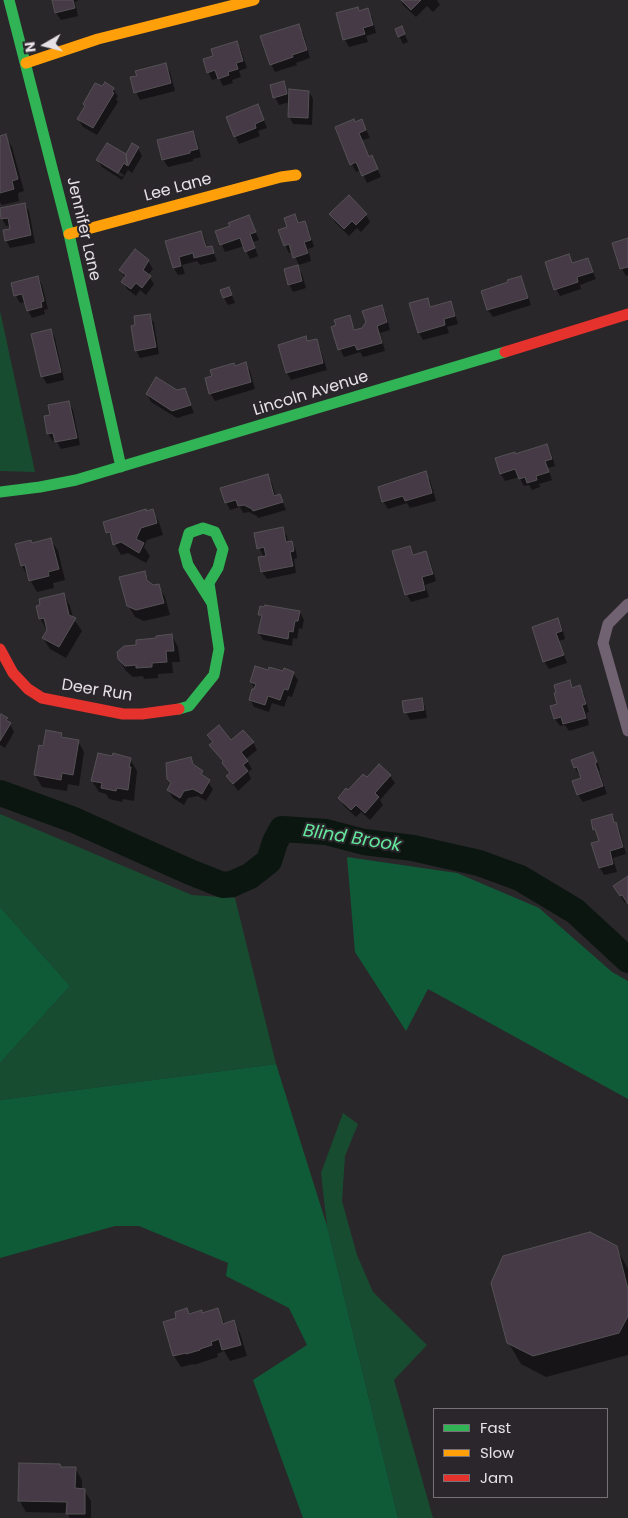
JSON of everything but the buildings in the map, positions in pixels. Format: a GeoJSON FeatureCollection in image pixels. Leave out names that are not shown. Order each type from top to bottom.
{"type":"FeatureCollection","features":[{"type":"Feature","properties":{"kind":"street","name":"Jennifer Lane"},"geometry":{"type":"LineString","coordinates":[[9,0],[69,234],[121,467]]}},
{"type":"Feature","properties":{"kind":"street"},"geometry":{"type":"LineString","coordinates":[[26,63],[98,40],[254,0]]}},
{"type":"Feature","properties":{"kind":"street","name":"Lee Lane"},"geometry":{"type":"LineString","coordinates":[[69,234],[281,177],[296,175]]}},
{"type":"Feature","properties":{"kind":"street","name":"Lincoln Avenue"},"geometry":{"type":"LineString","coordinates":[[0,492],[25,490],[76,480],[628,314]]}},
{"type":"Feature","properties":{"kind":"street","name":"Deer Run"},"geometry":{"type":"LineString","coordinates":[[0,649],[13,673],[28,689],[42,698],[123,714],[177,710],[189,706],[214,675],[219,648],[210,583],[218,568],[223,549],[215,532],[203,528],[189,533],[184,550],[188,565],[212,603]]}},
{"type":"Feature","properties":{"kind":"street"},"geometry":{"type":"LineString","coordinates":[[628,604],[608,624],[603,643],[628,732]]}},
{"type":"Feature","properties":{"kind":"green space"},"geometry":{"type":"Polygon","coordinates":[[[0,311],[35,472],[0,471],[0,311]]]}},
{"type":"Feature","properties":{"kind":"green space"},"geometry":{"type":"Polygon","coordinates":[[[0,814],[192,895],[235,898],[276,1064],[0,1100],[0,1063],[70,986],[0,907],[0,814]]]}},
{"type":"Feature","properties":{"kind":"green space"},"geometry":{"type":"Polygon","coordinates":[[[347,857],[457,873],[539,908],[612,972],[628,981],[628,1099],[428,989],[406,1031],[355,952],[347,857]]]}},
{"type":"Feature","properties":{"kind":"green space"},"geometry":{"type":"Polygon","coordinates":[[[0,907],[70,986],[0,1063],[0,907]]]}},
{"type":"Feature","properties":{"kind":"green space"},"geometry":{"type":"Polygon","coordinates":[[[276,1064],[327,1226],[398,1518],[303,1518],[253,1380],[307,1345],[289,1308],[226,1276],[228,1263],[139,1226],[115,1226],[0,1258],[0,1100],[276,1064]]]}},
{"type":"Feature","properties":{"kind":"green space"},"geometry":{"type":"Polygon","coordinates":[[[343,1113],[358,1124],[345,1156],[342,1201],[357,1255],[373,1292],[427,1345],[394,1380],[433,1518],[398,1518],[327,1226],[321,1173],[343,1113]]]}},
{"type":"Feature","properties":{"kind":"waterway","name":"Blind Brook"},"geometry":{"type":"LineString","coordinates":[[0,793],[74,820],[223,885],[232,884],[250,876],[269,861],[275,842],[282,829],[326,832],[364,842],[413,848],[479,863],[520,878],[575,911],[628,960]]}},
{"type":"Feature","properties":{"kind":"traffic: fast"},"geometry":{"type":"LineString","coordinates":[[9,0],[69,234],[121,467]]}},
{"type":"Feature","properties":{"kind":"traffic: fast"},"geometry":{"type":"LineString","coordinates":[[0,492],[76,480],[505,352]]}},
{"type":"Feature","properties":{"kind":"traffic: fast"},"geometry":{"type":"LineString","coordinates":[[179,709],[189,706],[214,675],[219,649],[209,583],[218,568],[223,549],[215,532],[203,528],[189,533],[184,550],[188,565],[212,603]]}},
{"type":"Feature","properties":{"kind":"traffic: slow"},"geometry":{"type":"LineString","coordinates":[[26,63],[98,39],[254,0]]}},
{"type":"Feature","properties":{"kind":"traffic: slow"},"geometry":{"type":"LineString","coordinates":[[69,234],[281,177],[296,175]]}},
{"type":"Feature","properties":{"kind":"traffic: jam"},"geometry":{"type":"LineString","coordinates":[[505,352],[628,314]]}},
{"type":"Feature","properties":{"kind":"traffic: jam"},"geometry":{"type":"LineString","coordinates":[[0,649],[13,673],[28,689],[42,698],[123,714],[142,714],[179,709]]}}]}
